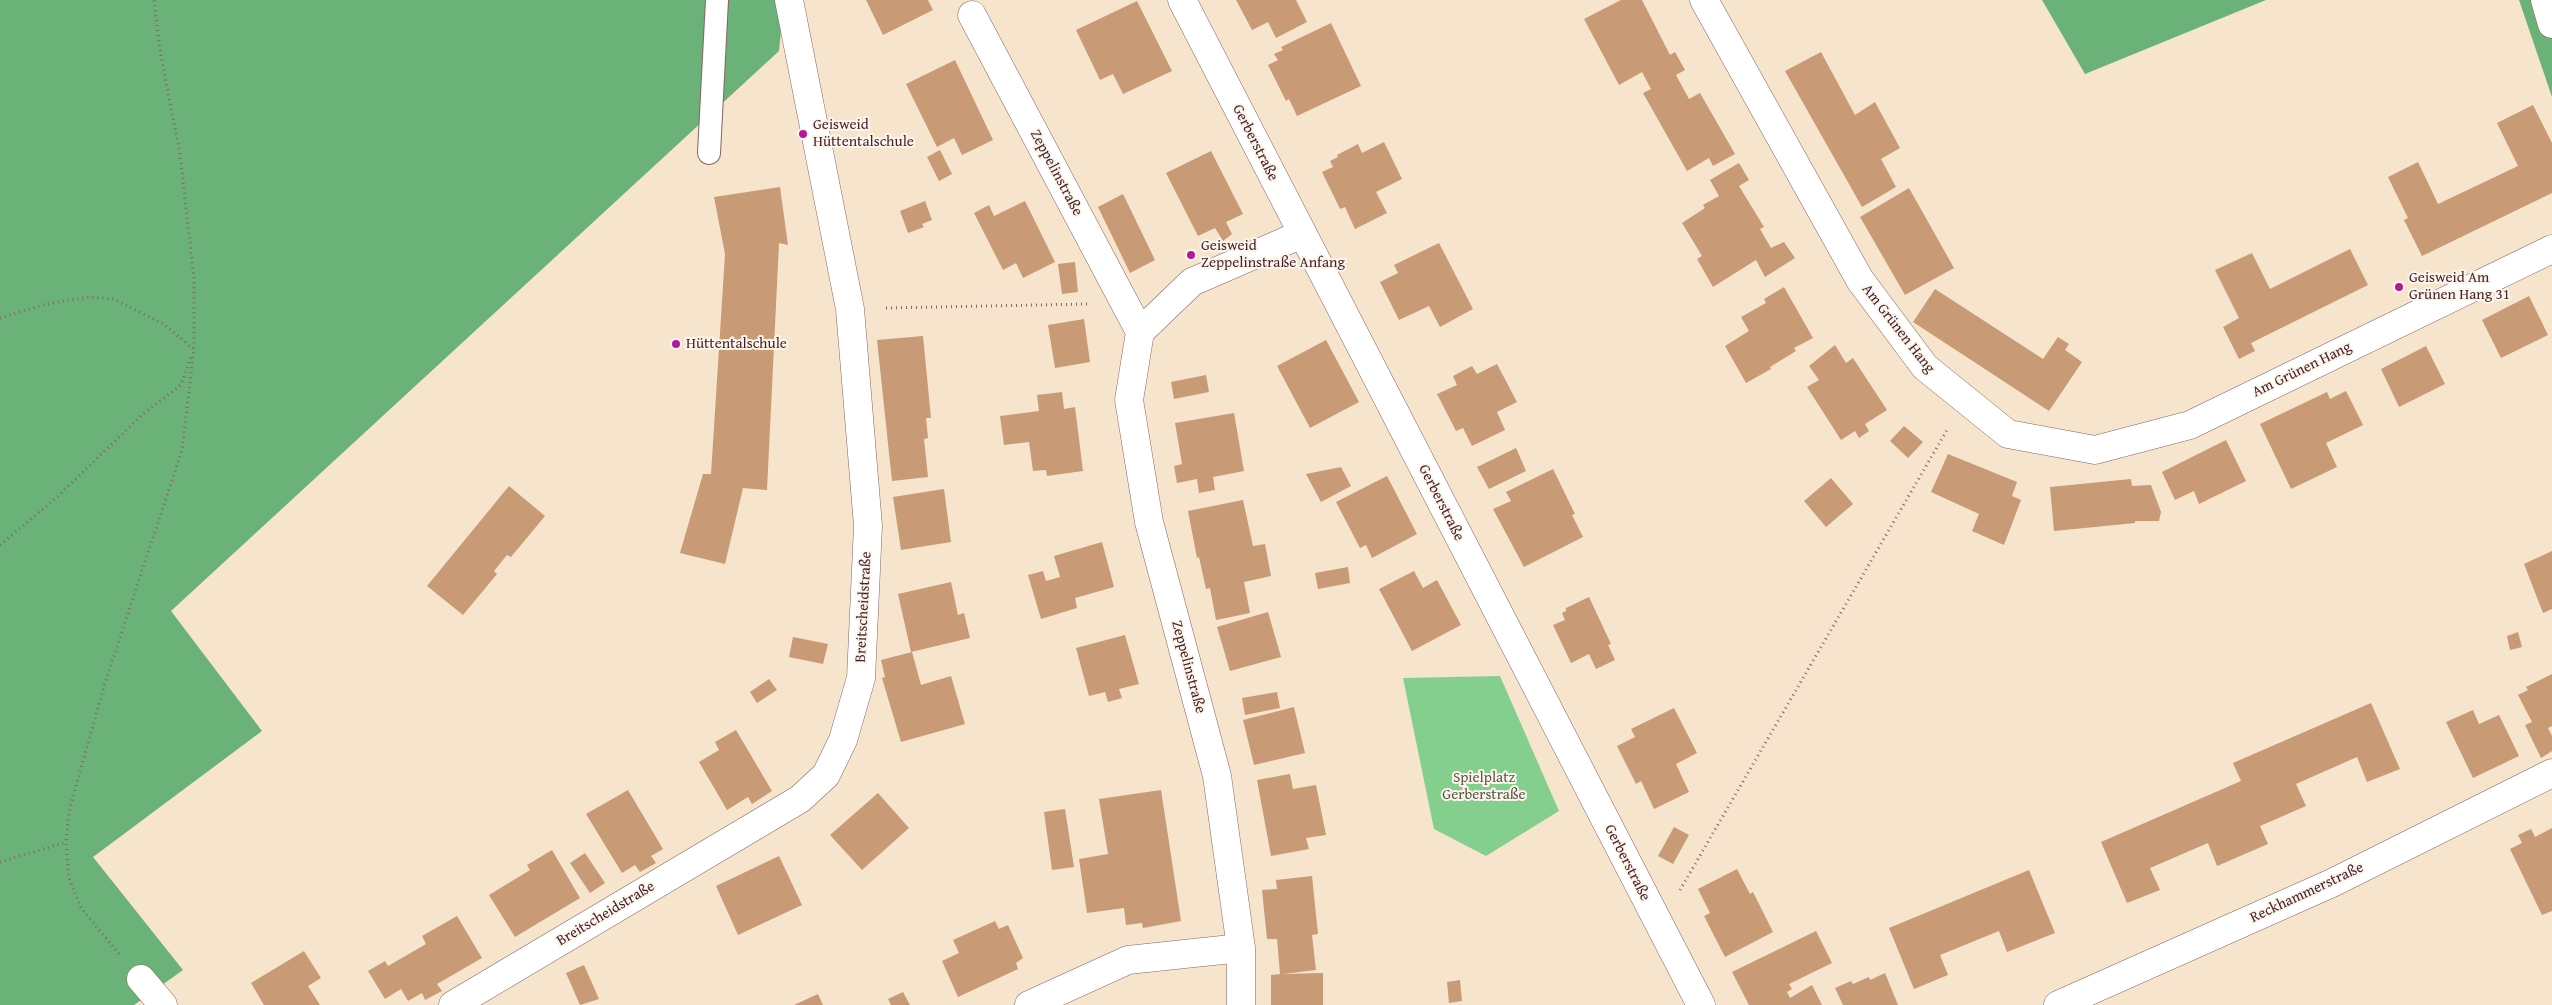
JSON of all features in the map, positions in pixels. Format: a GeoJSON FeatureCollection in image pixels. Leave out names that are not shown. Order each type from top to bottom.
{"type":"FeatureCollection","features":[{"type":"Feature","properties":{"kind":"street","name":"Breitscheidstraße"},"geometry":{"type":"LineString","coordinates":[[453,1005],[800,799],[826,775],[843,740],[861,678],[868,526],[850,309],[789,0]]}},
{"type":"Feature","properties":{"kind":"street","name":"Gerberstraße"},"geometry":{"type":"LineString","coordinates":[[1182,0],[1702,1005]]}},
{"type":"Feature","properties":{"kind":"street","name":"Am Grünen Hang"},"geometry":{"type":"LineString","coordinates":[[1704,0],[1860,280],[1925,367],[2008,434],[2095,450],[2190,425],[2552,249]]}},
{"type":"Feature","properties":{"kind":"street"},"geometry":{"type":"LineString","coordinates":[[2545,0],[2552,24]]}},
{"type":"Feature","properties":{"kind":"street","name":"Zeppelinstraße"},"geometry":{"type":"LineString","coordinates":[[972,15],[1140,332],[1129,400],[1149,522],[1217,776],[1241,948],[1241,1005]]}},
{"type":"Feature","properties":{"kind":"street"},"geometry":{"type":"LineString","coordinates":[[1140,332],[1192,282],[1302,234]]}},
{"type":"Feature","properties":{"kind":"street","name":"Reckhammerstraße"},"geometry":{"type":"LineString","coordinates":[[2058,1005],[2332,883],[2552,773]]}},
{"type":"Feature","properties":{"kind":"street"},"geometry":{"type":"LineString","coordinates":[[1029,1005],[1128,960],[1241,948]]}},
{"type":"Feature","properties":{"kind":"street"},"geometry":{"type":"LineString","coordinates":[[141,979],[163,1005]]}},
{"type":"Feature","properties":{"kind":"lane"},"geometry":{"type":"LineString","coordinates":[[709,153],[717,0]]}},
{"type":"Feature","properties":{"kind":"path"},"geometry":{"type":"LineString","coordinates":[[141,979],[81,908],[69,878],[66,842],[70,807],[106,683],[182,450],[194,349],[194,279],[180,154],[160,51],[154,0]]}},
{"type":"Feature","properties":{"kind":"path"},"geometry":{"type":"LineString","coordinates":[[0,318],[46,304],[80,298],[113,300],[164,324],[194,349]]}},
{"type":"Feature","properties":{"kind":"path"},"geometry":{"type":"LineString","coordinates":[[850,309],[1094,304]]}},
{"type":"Feature","properties":{"kind":"path"},"geometry":{"type":"LineString","coordinates":[[0,545],[56,498],[143,414],[181,385],[194,349]]}},
{"type":"Feature","properties":{"kind":"path"},"geometry":{"type":"LineString","coordinates":[[1660,925],[1964,399]]}},
{"type":"Feature","properties":{"kind":"path"},"geometry":{"type":"LineString","coordinates":[[0,862],[66,842]]}},
{"type":"Feature","properties":{"kind":"green space"},"geometry":{"type":"Polygon","coordinates":[[[0,0],[784,0],[779,51],[171,611],[262,731],[93,857],[183,970],[134,1005],[0,1005],[0,0]]]}},
{"type":"Feature","properties":{"kind":"green space"},"geometry":{"type":"Polygon","coordinates":[[[2042,0],[2266,0],[2085,74],[2042,0]]]}},
{"type":"Feature","properties":{"kind":"green space"},"geometry":{"type":"Polygon","coordinates":[[[2519,0],[2552,0],[2552,97],[2519,0]]]}},
{"type":"Feature","properties":{"kind":"green space","name":"Spielplatz Gerberstraße"},"geometry":{"type":"Polygon","coordinates":[[[1500,676],[1559,811],[1486,856],[1434,829],[1403,678],[1500,676]]]}},
{"type":"Feature","properties":{"kind":"building"},"geometry":{"type":"Polygon","coordinates":[[[866,0],[928,0],[933,10],[883,35],[866,0]]]}},
{"type":"Feature","properties":{"kind":"building"},"geometry":{"type":"Polygon","coordinates":[[[1236,0],[1296,0],[1307,22],[1276,38],[1268,22],[1252,30],[1236,0]]]}},
{"type":"Feature","properties":{"kind":"building"},"geometry":{"type":"Polygon","coordinates":[[[1621,0],[1642,0],[1670,55],[1675,52],[1685,70],[1676,75],[1689,99],[1700,93],[1735,154],[1713,166],[1709,158],[1687,171],[1643,93],[1651,89],[1642,72],[1619,85],[1584,19],[1621,0]]]}},
{"type":"Feature","properties":{"kind":"building"},"geometry":{"type":"Polygon","coordinates":[[[1137,1],[1172,71],[1123,94],[1113,74],[1100,80],[1076,30],[1137,1]]]}},
{"type":"Feature","properties":{"kind":"building"},"geometry":{"type":"Polygon","coordinates":[[[1331,23],[1361,86],[1297,116],[1289,99],[1286,101],[1268,65],[1278,60],[1274,54],[1283,50],[1281,47],[1331,23]]]}},
{"type":"Feature","properties":{"kind":"building"},"geometry":{"type":"Polygon","coordinates":[[[1821,52],[1855,115],[1875,102],[1900,148],[1881,159],[1896,187],[1862,207],[1785,71],[1821,52]]]}},
{"type":"Feature","properties":{"kind":"building"},"geometry":{"type":"Polygon","coordinates":[[[955,60],[993,140],[962,155],[954,138],[937,147],[906,84],[955,60]]]}},
{"type":"Feature","properties":{"kind":"building"},"geometry":{"type":"Polygon","coordinates":[[[2533,105],[2552,143],[2552,193],[2422,256],[2404,220],[2408,218],[2388,177],[2418,162],[2438,204],[2518,166],[2497,123],[2533,105]]]}},
{"type":"Feature","properties":{"kind":"building"},"geometry":{"type":"Polygon","coordinates":[[[1384,142],[1402,179],[1376,192],[1387,213],[1355,229],[1345,207],[1340,209],[1322,172],[1333,167],[1330,161],[1338,157],[1337,155],[1358,144],[1362,153],[1384,142]]]}},
{"type":"Feature","properties":{"kind":"building"},"geometry":{"type":"Polygon","coordinates":[[[940,150],[952,174],[939,181],[927,157],[940,150]]]}},
{"type":"Feature","properties":{"kind":"building"},"geometry":{"type":"Polygon","coordinates":[[[1211,151],[1243,214],[1226,222],[1232,234],[1223,241],[1215,228],[1198,236],[1166,173],[1211,151]]]}},
{"type":"Feature","properties":{"kind":"building"},"geometry":{"type":"Polygon","coordinates":[[[1739,163],[1749,180],[1739,186],[1764,227],[1760,229],[1771,248],[1784,242],[1795,258],[1765,277],[1756,260],[1713,287],[1697,259],[1702,256],[1682,223],[1705,208],[1703,205],[1719,196],[1710,180],[1739,163]]]}},
{"type":"Feature","properties":{"kind":"building"},"geometry":{"type":"Polygon","coordinates":[[[780,187],[788,245],[779,243],[767,490],[743,488],[725,564],[680,553],[703,474],[711,474],[725,254],[714,197],[780,187]]]}},
{"type":"Feature","properties":{"kind":"building"},"geometry":{"type":"Polygon","coordinates":[[[1909,188],[1954,268],[1905,295],[1860,217],[1909,188]]]}},
{"type":"Feature","properties":{"kind":"building"},"geometry":{"type":"Polygon","coordinates":[[[1123,194],[1155,260],[1130,273],[1098,207],[1123,194]]]}},
{"type":"Feature","properties":{"kind":"building"},"geometry":{"type":"Polygon","coordinates":[[[925,201],[932,220],[922,224],[924,227],[908,233],[900,211],[925,201]]]}},
{"type":"Feature","properties":{"kind":"building"},"geometry":{"type":"Polygon","coordinates":[[[1025,201],[1055,262],[1023,278],[1016,263],[1003,270],[974,213],[989,205],[994,216],[1025,201]]]}},
{"type":"Feature","properties":{"kind":"building"},"geometry":{"type":"Polygon","coordinates":[[[1439,243],[1473,309],[1440,327],[1429,306],[1399,320],[1380,282],[1398,273],[1394,265],[1439,243]]]}},
{"type":"Feature","properties":{"kind":"building"},"geometry":{"type":"Polygon","coordinates":[[[2350,249],[2368,285],[2251,343],[2255,351],[2239,359],[2223,327],[2239,318],[2215,270],[2252,253],[2270,289],[2350,249]]]}},
{"type":"Feature","properties":{"kind":"building"},"geometry":{"type":"Polygon","coordinates":[[[1075,262],[1078,292],[1062,294],[1058,264],[1075,262]]]}},
{"type":"Feature","properties":{"kind":"building"},"geometry":{"type":"Polygon","coordinates":[[[1784,287],[1813,338],[1794,348],[1796,351],[1770,367],[1771,369],[1746,383],[1725,346],[1749,331],[1741,317],[1766,303],[1764,299],[1784,287]]]}},
{"type":"Feature","properties":{"kind":"building"},"geometry":{"type":"Polygon","coordinates":[[[1935,289],[2043,359],[2058,337],[2069,344],[2065,350],[2082,362],[2049,411],[1913,322],[1935,289]]]}},
{"type":"Feature","properties":{"kind":"building"},"geometry":{"type":"Polygon","coordinates":[[[2529,296],[2548,335],[2501,358],[2482,320],[2529,296]]]}},
{"type":"Feature","properties":{"kind":"building"},"geometry":{"type":"Polygon","coordinates":[[[1084,319],[1090,362],[1055,368],[1048,325],[1084,319]]]}},
{"type":"Feature","properties":{"kind":"building"},"geometry":{"type":"Polygon","coordinates":[[[923,336],[931,418],[926,418],[928,438],[924,439],[928,477],[892,481],[877,340],[923,336]]]}},
{"type":"Feature","properties":{"kind":"building"},"geometry":{"type":"Polygon","coordinates":[[[1326,340],[1359,402],[1310,428],[1277,366],[1326,340]]]}},
{"type":"Feature","properties":{"kind":"building"},"geometry":{"type":"Polygon","coordinates":[[[1835,345],[1846,363],[1853,358],[1887,410],[1865,424],[1869,431],[1859,438],[1855,431],[1841,440],[1807,387],[1819,380],[1809,366],[1835,345]]]}},
{"type":"Feature","properties":{"kind":"building"},"geometry":{"type":"Polygon","coordinates":[[[2426,346],[2445,384],[2399,407],[2381,369],[2426,346]]]}},
{"type":"Feature","properties":{"kind":"building"},"geometry":{"type":"Polygon","coordinates":[[[1497,364],[1517,402],[1497,412],[1505,430],[1472,446],[1463,428],[1456,431],[1437,394],[1457,385],[1453,376],[1472,366],[1477,374],[1497,364]]]}},
{"type":"Feature","properties":{"kind":"building"},"geometry":{"type":"Polygon","coordinates":[[[1206,375],[1209,392],[1174,399],[1171,382],[1206,375]]]}},
{"type":"Feature","properties":{"kind":"building"},"geometry":{"type":"Polygon","coordinates":[[[2346,391],[2363,425],[2326,443],[2337,467],[2291,489],[2260,424],[2327,392],[2330,399],[2346,391]]]}},
{"type":"Feature","properties":{"kind":"building"},"geometry":{"type":"Polygon","coordinates":[[[1062,392],[1064,409],[1075,407],[1083,471],[1047,476],[1046,470],[1033,471],[1029,442],[1004,445],[1000,416],[1039,411],[1037,395],[1062,392]]]}},
{"type":"Feature","properties":{"kind":"building"},"geometry":{"type":"Polygon","coordinates":[[[1234,413],[1244,471],[1213,477],[1215,490],[1199,493],[1197,479],[1177,483],[1174,466],[1182,464],[1175,423],[1234,413]]]}},
{"type":"Feature","properties":{"kind":"building"},"geometry":{"type":"Polygon","coordinates":[[[1904,426],[1923,442],[1908,458],[1890,441],[1904,426]]]}},
{"type":"Feature","properties":{"kind":"building"},"geometry":{"type":"Polygon","coordinates":[[[2226,440],[2246,481],[2199,504],[2194,491],[2175,500],[2162,472],[2226,440]]]}},
{"type":"Feature","properties":{"kind":"building"},"geometry":{"type":"Polygon","coordinates":[[[1516,448],[1526,471],[1489,489],[1477,467],[1516,448]]]}},
{"type":"Feature","properties":{"kind":"building"},"geometry":{"type":"Polygon","coordinates":[[[1948,454],[2017,482],[2012,496],[2021,500],[2004,545],[1972,531],[1979,514],[1931,492],[1948,454]]]}},
{"type":"Feature","properties":{"kind":"building"},"geometry":{"type":"Polygon","coordinates":[[[1341,467],[1351,486],[1321,502],[1306,474],[1341,467]]]}},
{"type":"Feature","properties":{"kind":"building"},"geometry":{"type":"Polygon","coordinates":[[[1553,469],[1575,514],[1572,515],[1583,537],[1524,567],[1493,509],[1511,501],[1506,492],[1553,469]]]}},
{"type":"Feature","properties":{"kind":"building"},"geometry":{"type":"Polygon","coordinates":[[[1387,476],[1417,534],[1372,558],[1366,545],[1360,548],[1336,502],[1387,476]]]}},
{"type":"Feature","properties":{"kind":"building"},"geometry":{"type":"Polygon","coordinates":[[[1831,478],[1853,504],[1826,527],[1804,501],[1831,478]]]}},
{"type":"Feature","properties":{"kind":"building"},"geometry":{"type":"Polygon","coordinates":[[[2131,479],[2132,486],[2151,485],[2161,512],[2159,521],[2135,521],[2135,523],[2054,531],[2050,487],[2131,479]]]}},
{"type":"Feature","properties":{"kind":"building"},"geometry":{"type":"Polygon","coordinates":[[[509,486],[545,516],[511,557],[507,555],[494,571],[497,574],[463,615],[427,586],[509,486]]]}},
{"type":"Feature","properties":{"kind":"building"},"geometry":{"type":"Polygon","coordinates":[[[944,489],[951,542],[901,550],[893,497],[944,489]]]}},
{"type":"Feature","properties":{"kind":"building"},"geometry":{"type":"Polygon","coordinates":[[[1243,500],[1253,546],[1265,544],[1271,576],[1244,582],[1250,613],[1216,620],[1210,588],[1206,589],[1199,557],[1197,558],[1188,511],[1243,500]]]}},
{"type":"Feature","properties":{"kind":"building"},"geometry":{"type":"Polygon","coordinates":[[[1102,542],[1114,587],[1075,598],[1077,608],[1041,619],[1028,575],[1043,571],[1046,581],[1060,577],[1054,556],[1102,542]]]}},
{"type":"Feature","properties":{"kind":"building"},"geometry":{"type":"Polygon","coordinates":[[[2552,551],[2552,609],[2543,613],[2524,564],[2552,551]]]}},
{"type":"Feature","properties":{"kind":"building"},"geometry":{"type":"Polygon","coordinates":[[[1348,567],[1350,583],[1318,589],[1315,573],[1348,567]]]}},
{"type":"Feature","properties":{"kind":"building"},"geometry":{"type":"Polygon","coordinates":[[[1414,571],[1423,588],[1437,580],[1461,625],[1412,651],[1379,589],[1414,571]]]}},
{"type":"Feature","properties":{"kind":"building"},"geometry":{"type":"Polygon","coordinates":[[[951,582],[958,615],[964,613],[970,638],[911,652],[898,594],[951,582]]]}},
{"type":"Feature","properties":{"kind":"building"},"geometry":{"type":"Polygon","coordinates":[[[1589,597],[1611,644],[1608,645],[1615,660],[1596,669],[1589,654],[1571,663],[1553,625],[1565,620],[1562,613],[1566,611],[1566,608],[1589,597]]]}},
{"type":"Feature","properties":{"kind":"building"},"geometry":{"type":"Polygon","coordinates":[[[1268,612],[1281,657],[1230,671],[1217,627],[1268,612]]]}},
{"type":"Feature","properties":{"kind":"building"},"geometry":{"type":"Polygon","coordinates":[[[2518,632],[2522,647],[2510,650],[2507,636],[2518,632]]]}},
{"type":"Feature","properties":{"kind":"building"},"geometry":{"type":"Polygon","coordinates":[[[1125,635],[1139,684],[1119,689],[1122,698],[1108,702],[1105,692],[1089,696],[1076,648],[1125,635]]]}},
{"type":"Feature","properties":{"kind":"building"},"geometry":{"type":"Polygon","coordinates":[[[793,637],[828,644],[823,664],[789,657],[793,637]]]}},
{"type":"Feature","properties":{"kind":"building"},"geometry":{"type":"Polygon","coordinates":[[[912,652],[921,685],[951,676],[965,724],[901,742],[882,678],[885,677],[881,660],[912,652]]]}},
{"type":"Feature","properties":{"kind":"building"},"geometry":{"type":"Polygon","coordinates":[[[2552,674],[2552,726],[2548,728],[2552,736],[2552,751],[2541,758],[2525,725],[2532,722],[2518,695],[2528,690],[2526,687],[2552,674]]]}},
{"type":"Feature","properties":{"kind":"building"},"geometry":{"type":"Polygon","coordinates":[[[769,679],[777,690],[757,703],[750,692],[769,679]]]}},
{"type":"Feature","properties":{"kind":"building"},"geometry":{"type":"Polygon","coordinates":[[[1277,692],[1280,708],[1245,715],[1242,698],[1277,692]]]}},
{"type":"Feature","properties":{"kind":"building"},"geometry":{"type":"Polygon","coordinates":[[[2371,703],[2400,769],[2367,782],[2357,757],[2296,784],[2306,806],[2260,826],[2268,844],[2217,866],[2208,843],[2150,868],[2160,890],[2127,903],[2101,842],[2241,781],[2233,763],[2371,703]]]}},
{"type":"Feature","properties":{"kind":"building"},"geometry":{"type":"Polygon","coordinates":[[[1294,707],[1305,753],[1254,765],[1243,720],[1294,707]]]}},
{"type":"Feature","properties":{"kind":"building"},"geometry":{"type":"Polygon","coordinates":[[[1674,708],[1697,753],[1676,764],[1689,792],[1654,809],[1641,781],[1636,784],[1617,746],[1635,737],[1631,729],[1674,708]]]}},
{"type":"Feature","properties":{"kind":"building"},"geometry":{"type":"Polygon","coordinates":[[[2473,710],[2479,724],[2499,715],[2519,756],[2473,778],[2446,722],[2473,710]]]}},
{"type":"Feature","properties":{"kind":"building"},"geometry":{"type":"Polygon","coordinates":[[[736,730],[772,791],[752,804],[748,797],[727,810],[699,762],[719,750],[715,742],[736,730]]]}},
{"type":"Feature","properties":{"kind":"building"},"geometry":{"type":"Polygon","coordinates":[[[1290,774],[1293,789],[1316,785],[1326,835],[1306,838],[1309,849],[1271,856],[1257,780],[1290,774]]]}},
{"type":"Feature","properties":{"kind":"building"},"geometry":{"type":"Polygon","coordinates":[[[628,790],[663,849],[651,856],[656,863],[640,872],[635,865],[622,873],[586,814],[628,790]]]}},
{"type":"Feature","properties":{"kind":"building"},"geometry":{"type":"Polygon","coordinates":[[[1161,790],[1181,921],[1143,928],[1142,923],[1126,925],[1124,908],[1087,913],[1079,859],[1108,854],[1099,799],[1161,790]]]}},
{"type":"Feature","properties":{"kind":"building"},"geometry":{"type":"Polygon","coordinates":[[[878,793],[909,828],[862,870],[830,835],[878,793]]]}},
{"type":"Feature","properties":{"kind":"building"},"geometry":{"type":"Polygon","coordinates":[[[1065,809],[1074,867],[1052,870],[1044,812],[1065,809]]]}},
{"type":"Feature","properties":{"kind":"building"},"geometry":{"type":"Polygon","coordinates":[[[1674,827],[1689,835],[1673,864],[1658,856],[1674,827]]]}},
{"type":"Feature","properties":{"kind":"building"},"geometry":{"type":"Polygon","coordinates":[[[2552,828],[2552,911],[2542,915],[2510,849],[2522,843],[2518,835],[2531,829],[2535,837],[2552,828]]]}},
{"type":"Feature","properties":{"kind":"building"},"geometry":{"type":"Polygon","coordinates":[[[552,850],[580,898],[515,937],[489,895],[530,870],[527,865],[552,850]]]}},
{"type":"Feature","properties":{"kind":"building"},"geometry":{"type":"Polygon","coordinates":[[[585,853],[605,883],[590,893],[570,863],[585,853]]]}},
{"type":"Feature","properties":{"kind":"building"},"geometry":{"type":"Polygon","coordinates":[[[779,856],[802,905],[738,935],[716,886],[779,856]]]}},
{"type":"Feature","properties":{"kind":"building"},"geometry":{"type":"Polygon","coordinates":[[[1737,869],[1750,894],[1753,892],[1773,932],[1725,957],[1704,916],[1710,913],[1698,889],[1737,869]]]}},
{"type":"Feature","properties":{"kind":"building"},"geometry":{"type":"Polygon","coordinates":[[[2029,870],[2055,933],[2007,952],[1999,931],[1940,955],[1948,975],[1914,989],[1889,928],[2029,870]]]}},
{"type":"Feature","properties":{"kind":"building"},"geometry":{"type":"Polygon","coordinates":[[[1312,876],[1318,934],[1312,935],[1316,970],[1283,974],[1323,973],[1323,1005],[1271,1005],[1271,975],[1280,974],[1277,939],[1267,939],[1262,890],[1277,889],[1276,880],[1312,876]]]}},
{"type":"Feature","properties":{"kind":"building"},"geometry":{"type":"Polygon","coordinates":[[[457,916],[482,958],[437,984],[442,991],[425,1000],[422,993],[408,1001],[401,989],[385,999],[368,971],[385,961],[388,966],[426,944],[422,936],[457,916]]]}},
{"type":"Feature","properties":{"kind":"building"},"geometry":{"type":"Polygon","coordinates":[[[995,921],[999,929],[1008,925],[1023,958],[1016,963],[1018,969],[958,997],[942,961],[959,953],[953,940],[995,921]]]}},
{"type":"Feature","properties":{"kind":"building"},"geometry":{"type":"Polygon","coordinates":[[[1816,931],[1832,963],[1789,984],[1792,989],[1787,992],[1790,998],[1812,985],[1822,1005],[1749,1005],[1732,972],[1816,931]]]}},
{"type":"Feature","properties":{"kind":"building"},"geometry":{"type":"Polygon","coordinates":[[[304,951],[321,978],[308,986],[320,1005],[264,1005],[251,983],[304,951]]]}},
{"type":"Feature","properties":{"kind":"building"},"geometry":{"type":"Polygon","coordinates":[[[584,965],[599,999],[580,1005],[566,973],[584,965]]]}},
{"type":"Feature","properties":{"kind":"building"},"geometry":{"type":"Polygon","coordinates":[[[1885,973],[1898,1005],[1843,1005],[1835,988],[1851,981],[1853,984],[1869,977],[1870,980],[1885,973]]]}},
{"type":"Feature","properties":{"kind":"building"},"geometry":{"type":"Polygon","coordinates":[[[1460,980],[1462,1001],[1449,1003],[1447,982],[1460,980]]]}},
{"type":"Feature","properties":{"kind":"building"},"geometry":{"type":"Polygon","coordinates":[[[903,992],[910,1005],[891,1005],[888,999],[903,992]]]}},
{"type":"Feature","properties":{"kind":"building"},"geometry":{"type":"Polygon","coordinates":[[[818,994],[823,1005],[794,1005],[818,994]]]}},
{"type":"Feature","properties":{"kind":"place","name":"Geisweid Hüttentalschule"},"geometry":{"type":"Point","coordinates":[803,134]}},
{"type":"Feature","properties":{"kind":"place","name":"Geisweid Zeppelinstraße Anfang"},"geometry":{"type":"Point","coordinates":[1191,255]}},
{"type":"Feature","properties":{"kind":"place","name":"Geisweid Am Grünen Hang 31"},"geometry":{"type":"Point","coordinates":[2399,287]}},
{"type":"Feature","properties":{"kind":"place","name":"Hüttentalschule"},"geometry":{"type":"Point","coordinates":[676,344]}}]}
